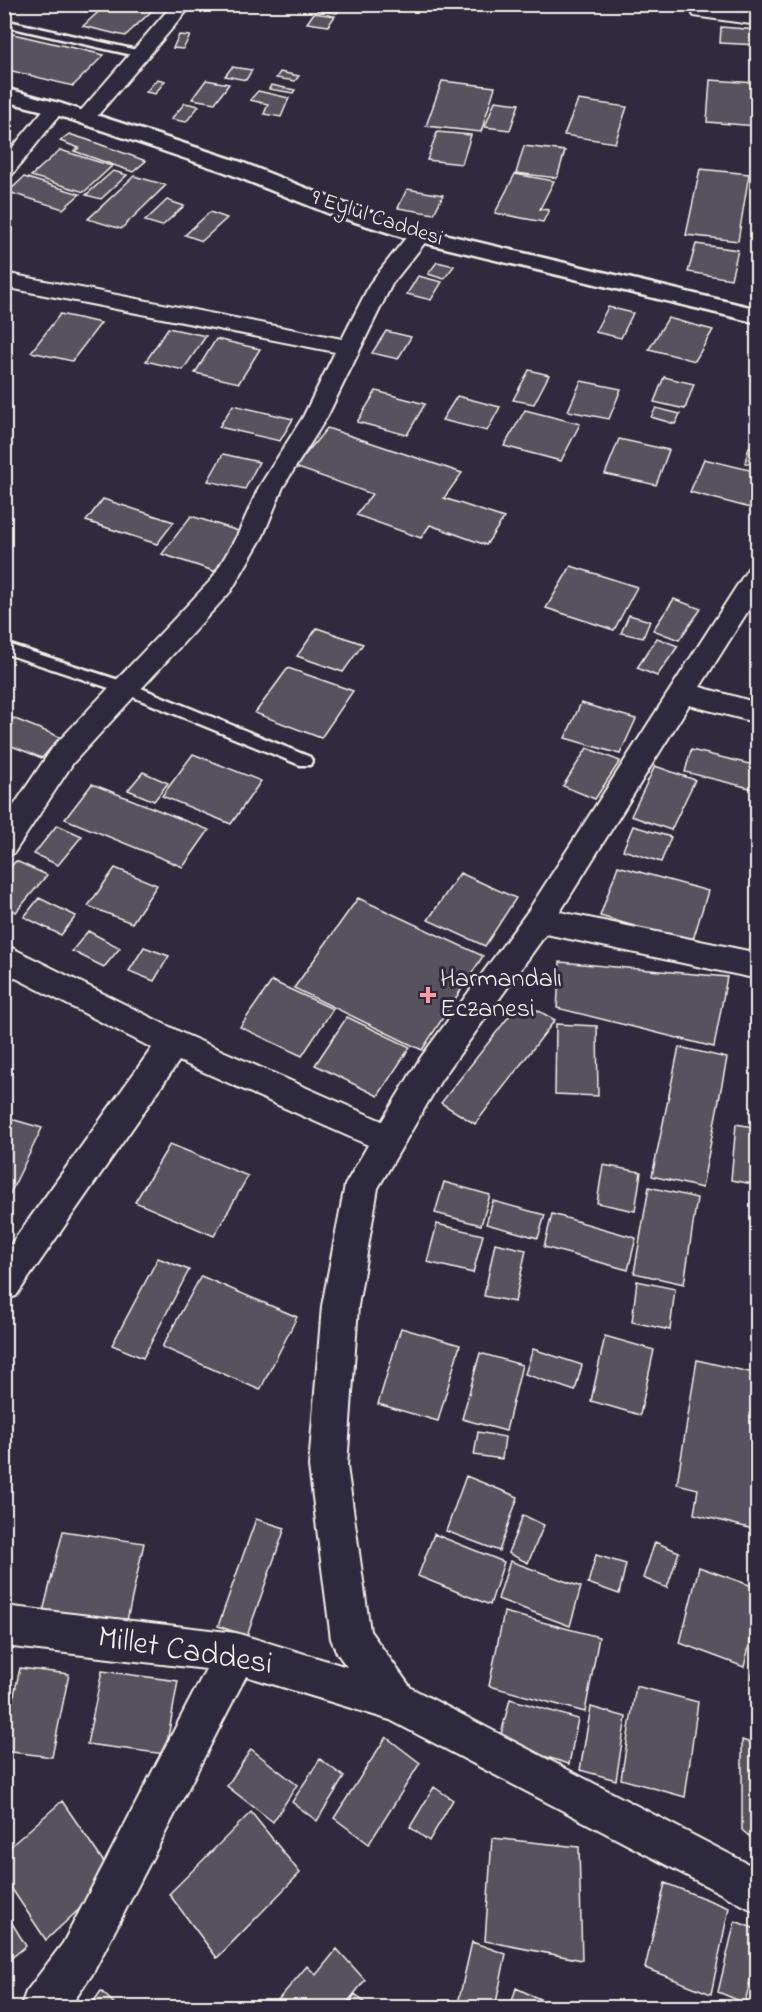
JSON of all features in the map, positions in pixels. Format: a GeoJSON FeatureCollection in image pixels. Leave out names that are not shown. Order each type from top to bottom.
{"type":"FeatureCollection","features":[{"type":"Feature","properties":{"kind":"main road","name":"9 Eylül Caddesi"},"geometry":{"type":"LineString","coordinates":[[4,94],[55,108],[233,167],[338,209],[420,235],[758,316]]}},
{"type":"Feature","properties":{"kind":"street"},"geometry":{"type":"LineString","coordinates":[[85,118],[184,4]]}},
{"type":"Feature","properties":{"kind":"street"},"geometry":{"type":"LineString","coordinates":[[703,4],[701,12],[758,19]]}},
{"type":"Feature","properties":{"kind":"street"},"geometry":{"type":"LineString","coordinates":[[4,172],[55,108]]}},
{"type":"Feature","properties":{"kind":"street"},"geometry":{"type":"LineString","coordinates":[[4,845],[63,754],[222,585],[250,536],[271,487],[315,417],[382,282],[420,235]]}},
{"type":"Feature","properties":{"kind":"street"},"geometry":{"type":"LineString","coordinates":[[4,280],[349,348]]}},
{"type":"Feature","properties":{"kind":"street"},"geometry":{"type":"LineString","coordinates":[[397,1702],[351,1639],[328,1466],[340,1306],[362,1185],[430,1070],[538,920],[758,573]]}},
{"type":"Feature","properties":{"kind":"street"},"geometry":{"type":"LineString","coordinates":[[683,693],[758,712]]}},
{"type":"Feature","properties":{"kind":"street"},"geometry":{"type":"LineString","coordinates":[[538,920],[758,966]]}},
{"type":"Feature","properties":{"kind":"street"},"geometry":{"type":"LineString","coordinates":[[4,957],[173,1044],[389,1139]]}},
{"type":"Feature","properties":{"kind":"street"},"geometry":{"type":"LineString","coordinates":[[4,1284],[173,1044]]}},
{"type":"Feature","properties":{"kind":"street","name":"Millet Caddesi"},"geometry":{"type":"LineString","coordinates":[[4,1626],[236,1653],[397,1702],[758,1892]]}},
{"type":"Feature","properties":{"kind":"street"},"geometry":{"type":"LineString","coordinates":[[42,2007],[78,1958],[236,1653]]}},
{"type":"Feature","properties":{"kind":"lane"},"geometry":{"type":"LineString","coordinates":[[4,22],[141,54]]}},
{"type":"Feature","properties":{"kind":"lane"},"geometry":{"type":"LineString","coordinates":[[4,648],[126,688],[305,761]]}},
{"type":"Feature","properties":{"kind":"building"},"geometry":{"type":"Polygon","coordinates":[[[107,4],[145,4],[156,7],[125,36],[83,26],[107,4]]]}},
{"type":"Feature","properties":{"kind":"building"},"geometry":{"type":"Polygon","coordinates":[[[320,4],[343,4],[337,13],[317,10],[320,4]]]}},
{"type":"Feature","properties":{"kind":"building"},"geometry":{"type":"Polygon","coordinates":[[[314,13],[335,16],[328,26],[307,23],[314,13]]]}},
{"type":"Feature","properties":{"kind":"building"},"geometry":{"type":"Polygon","coordinates":[[[721,27],[758,30],[758,45],[720,43],[721,27]]]}},
{"type":"Feature","properties":{"kind":"building"},"geometry":{"type":"Polygon","coordinates":[[[13,34],[104,55],[73,86],[4,69],[4,42],[13,34]]]}},
{"type":"Feature","properties":{"kind":"building"},"geometry":{"type":"Polygon","coordinates":[[[179,35],[190,36],[183,49],[173,48],[179,35]]]}},
{"type":"Feature","properties":{"kind":"building"},"geometry":{"type":"Polygon","coordinates":[[[232,67],[252,70],[246,80],[225,76],[232,67]]]}},
{"type":"Feature","properties":{"kind":"building"},"geometry":{"type":"Polygon","coordinates":[[[280,72],[299,76],[295,81],[276,78],[280,72]]]}},
{"type":"Feature","properties":{"kind":"building"},"geometry":{"type":"Polygon","coordinates":[[[157,79],[165,81],[155,94],[146,92],[157,79]]]}},
{"type":"Feature","properties":{"kind":"building"},"geometry":{"type":"Polygon","coordinates":[[[206,80],[229,84],[215,103],[192,99],[206,80]]]}},
{"type":"Feature","properties":{"kind":"building"},"geometry":{"type":"Polygon","coordinates":[[[710,80],[757,83],[756,126],[707,122],[710,80]]]}},
{"type":"Feature","properties":{"kind":"building"},"geometry":{"type":"Polygon","coordinates":[[[442,81],[495,87],[481,132],[426,126],[442,81]]]}},
{"type":"Feature","properties":{"kind":"building"},"geometry":{"type":"Polygon","coordinates":[[[271,85],[295,90],[293,93],[269,89],[271,85]]]}},
{"type":"Feature","properties":{"kind":"building"},"geometry":{"type":"Polygon","coordinates":[[[258,91],[289,98],[281,117],[264,114],[268,104],[250,100],[258,91]]]}},
{"type":"Feature","properties":{"kind":"building"},"geometry":{"type":"Polygon","coordinates":[[[578,100],[627,107],[615,143],[564,135],[578,100]]]}},
{"type":"Feature","properties":{"kind":"building"},"geometry":{"type":"Polygon","coordinates":[[[495,101],[519,104],[510,130],[485,127],[495,101]]]}},
{"type":"Feature","properties":{"kind":"building"},"geometry":{"type":"Polygon","coordinates":[[[185,103],[199,106],[186,122],[171,119],[185,103]]]}},
{"type":"Feature","properties":{"kind":"building"},"geometry":{"type":"Polygon","coordinates":[[[437,132],[471,135],[462,164],[427,160],[437,132]]]}},
{"type":"Feature","properties":{"kind":"building"},"geometry":{"type":"Polygon","coordinates":[[[69,134],[146,161],[133,172],[74,151],[79,148],[60,141],[69,134]]]}},
{"type":"Feature","properties":{"kind":"building"},"geometry":{"type":"Polygon","coordinates":[[[524,146],[565,151],[557,178],[516,173],[524,146]]]}},
{"type":"Feature","properties":{"kind":"building"},"geometry":{"type":"Polygon","coordinates":[[[60,150],[112,166],[84,192],[31,176],[60,150]]]}},
{"type":"Feature","properties":{"kind":"building"},"geometry":{"type":"Polygon","coordinates":[[[700,169],[749,174],[738,241],[686,235],[700,169]]]}},
{"type":"Feature","properties":{"kind":"building"},"geometry":{"type":"Polygon","coordinates":[[[113,171],[127,175],[101,199],[86,195],[113,171]]]}},
{"type":"Feature","properties":{"kind":"building"},"geometry":{"type":"Polygon","coordinates":[[[515,174],[554,181],[540,209],[549,210],[543,222],[495,213],[515,174]]]}},
{"type":"Feature","properties":{"kind":"building"},"geometry":{"type":"Polygon","coordinates":[[[134,176],[166,185],[121,229],[88,219],[134,176]]]}},
{"type":"Feature","properties":{"kind":"building"},"geometry":{"type":"Polygon","coordinates":[[[24,177],[80,194],[63,209],[8,192],[24,177]]]}},
{"type":"Feature","properties":{"kind":"building"},"geometry":{"type":"Polygon","coordinates":[[[407,189],[443,195],[434,214],[398,208],[407,189]]]}},
{"type":"Feature","properties":{"kind":"building"},"geometry":{"type":"Polygon","coordinates":[[[167,200],[184,206],[162,226],[145,221],[167,200]]]}},
{"type":"Feature","properties":{"kind":"building"},"geometry":{"type":"Polygon","coordinates":[[[210,212],[227,218],[202,241],[185,235],[210,212]]]}},
{"type":"Feature","properties":{"kind":"building"},"geometry":{"type":"Polygon","coordinates":[[[696,244],[738,250],[731,279],[688,272],[696,244]]]}},
{"type":"Feature","properties":{"kind":"building"},"geometry":{"type":"Polygon","coordinates":[[[437,262],[454,266],[444,279],[428,274],[437,262]]]}},
{"type":"Feature","properties":{"kind":"building"},"geometry":{"type":"Polygon","coordinates":[[[418,276],[442,282],[431,300],[407,294],[418,276]]]}},
{"type":"Feature","properties":{"kind":"building"},"geometry":{"type":"Polygon","coordinates":[[[608,307],[633,313],[621,338],[595,332],[608,307]]]}},
{"type":"Feature","properties":{"kind":"building"},"geometry":{"type":"Polygon","coordinates":[[[60,314],[101,323],[72,361],[31,352],[60,314]]]}},
{"type":"Feature","properties":{"kind":"building"},"geometry":{"type":"Polygon","coordinates":[[[668,318],[713,330],[695,361],[649,349],[668,318]]]}},
{"type":"Feature","properties":{"kind":"building"},"geometry":{"type":"Polygon","coordinates":[[[168,328],[206,336],[183,370],[146,361],[168,328]]]}},
{"type":"Feature","properties":{"kind":"building"},"geometry":{"type":"Polygon","coordinates":[[[386,331],[411,337],[398,359],[372,353],[386,331]]]}},
{"type":"Feature","properties":{"kind":"building"},"geometry":{"type":"Polygon","coordinates":[[[216,339],[260,349],[239,383],[195,373],[216,339]]]}},
{"type":"Feature","properties":{"kind":"building"},"geometry":{"type":"Polygon","coordinates":[[[529,370],[549,375],[534,404],[513,400],[529,370]]]}},
{"type":"Feature","properties":{"kind":"building"},"geometry":{"type":"Polygon","coordinates":[[[664,377],[694,384],[685,409],[654,402],[664,377]]]}},
{"type":"Feature","properties":{"kind":"building"},"geometry":{"type":"Polygon","coordinates":[[[581,381],[621,389],[609,419],[568,411],[581,381]]]}},
{"type":"Feature","properties":{"kind":"building"},"geometry":{"type":"Polygon","coordinates":[[[376,391],[425,404],[407,435],[357,422],[376,391]]]}},
{"type":"Feature","properties":{"kind":"building"},"geometry":{"type":"Polygon","coordinates":[[[457,396],[500,407],[487,431],[442,420],[457,396]]]}},
{"type":"Feature","properties":{"kind":"building"},"geometry":{"type":"Polygon","coordinates":[[[233,405],[293,419],[280,441],[219,427],[233,405]]]}},
{"type":"Feature","properties":{"kind":"building"},"geometry":{"type":"Polygon","coordinates":[[[656,408],[680,414],[675,424],[651,417],[656,408]]]}},
{"type":"Feature","properties":{"kind":"building"},"geometry":{"type":"Polygon","coordinates":[[[525,410],[580,424],[561,461],[504,446],[525,410]]]}},
{"type":"Feature","properties":{"kind":"building"},"geometry":{"type":"Polygon","coordinates":[[[327,428],[462,473],[444,498],[504,518],[486,545],[430,525],[421,538],[356,515],[372,494],[295,467],[327,428]]]}},
{"type":"Feature","properties":{"kind":"building"},"geometry":{"type":"Polygon","coordinates":[[[619,439],[669,450],[656,485],[605,474],[619,439]]]}},
{"type":"Feature","properties":{"kind":"building"},"geometry":{"type":"Polygon","coordinates":[[[749,447],[758,449],[758,465],[745,463],[749,447]]]}},
{"type":"Feature","properties":{"kind":"building"},"geometry":{"type":"Polygon","coordinates":[[[223,454],[259,462],[245,489],[208,481],[223,454]]]}},
{"type":"Feature","properties":{"kind":"building"},"geometry":{"type":"Polygon","coordinates":[[[704,459],[758,472],[758,510],[690,492],[704,459]]]}},
{"type":"Feature","properties":{"kind":"building"},"geometry":{"type":"Polygon","coordinates":[[[103,499],[174,522],[157,544],[86,521],[103,499]]]}},
{"type":"Feature","properties":{"kind":"building"},"geometry":{"type":"Polygon","coordinates":[[[191,516],[248,534],[220,573],[162,554],[191,516]]]}},
{"type":"Feature","properties":{"kind":"building"},"geometry":{"type":"Polygon","coordinates":[[[571,566],[637,587],[614,630],[546,608],[571,566]]]}},
{"type":"Feature","properties":{"kind":"building"},"geometry":{"type":"Polygon","coordinates":[[[674,599],[701,609],[679,640],[653,630],[674,599]]]}},
{"type":"Feature","properties":{"kind":"building"},"geometry":{"type":"Polygon","coordinates":[[[629,615],[650,621],[643,638],[621,633],[629,615]]]}},
{"type":"Feature","properties":{"kind":"building"},"geometry":{"type":"Polygon","coordinates":[[[317,628],[363,644],[343,672],[297,656],[317,628]]]}},
{"type":"Feature","properties":{"kind":"building"},"geometry":{"type":"Polygon","coordinates":[[[657,638],[678,646],[657,676],[637,668],[657,638]]]}},
{"type":"Feature","properties":{"kind":"building"},"geometry":{"type":"Polygon","coordinates":[[[288,668],[353,691],[321,738],[255,713],[288,668]]]}},
{"type":"Feature","properties":{"kind":"building"},"geometry":{"type":"Polygon","coordinates":[[[581,703],[636,719],[620,754],[565,738],[581,703]]]}},
{"type":"Feature","properties":{"kind":"building"},"geometry":{"type":"Polygon","coordinates":[[[10,717],[60,737],[42,758],[4,743],[4,723],[10,717]]]}},
{"type":"Feature","properties":{"kind":"building"},"geometry":{"type":"Polygon","coordinates":[[[587,748],[620,761],[595,799],[563,786],[587,748]]]}},
{"type":"Feature","properties":{"kind":"building"},"geometry":{"type":"Polygon","coordinates":[[[691,750],[758,766],[754,789],[685,772],[691,750]]]}},
{"type":"Feature","properties":{"kind":"building"},"geometry":{"type":"Polygon","coordinates":[[[193,754],[261,781],[231,824],[162,796],[193,754]]]}},
{"type":"Feature","properties":{"kind":"building"},"geometry":{"type":"Polygon","coordinates":[[[655,766],[695,780],[671,830],[631,816],[655,766]]]}},
{"type":"Feature","properties":{"kind":"building"},"geometry":{"type":"Polygon","coordinates":[[[143,772],[168,783],[154,801],[128,790],[143,772]]]}},
{"type":"Feature","properties":{"kind":"building"},"geometry":{"type":"Polygon","coordinates":[[[92,784],[209,830],[183,867],[65,819],[92,784]]]}},
{"type":"Feature","properties":{"kind":"building"},"geometry":{"type":"Polygon","coordinates":[[[57,825],[82,836],[58,865],[34,854],[57,825]]]}},
{"type":"Feature","properties":{"kind":"building"},"geometry":{"type":"Polygon","coordinates":[[[633,826],[671,837],[661,862],[623,850],[633,826]]]}},
{"type":"Feature","properties":{"kind":"building"},"geometry":{"type":"Polygon","coordinates":[[[16,861],[47,875],[16,912],[4,907],[4,874],[16,861]]]}},
{"type":"Feature","properties":{"kind":"building"},"geometry":{"type":"Polygon","coordinates":[[[618,866],[708,891],[692,943],[600,916],[618,866]]]}},
{"type":"Feature","properties":{"kind":"building"},"geometry":{"type":"Polygon","coordinates":[[[115,868],[157,885],[132,923],[88,906],[115,868]]]}},
{"type":"Feature","properties":{"kind":"building"},"geometry":{"type":"Polygon","coordinates":[[[460,873],[516,898],[485,946],[428,920],[460,873]]]}},
{"type":"Feature","properties":{"kind":"building"},"geometry":{"type":"Polygon","coordinates":[[[39,898],[76,916],[61,935],[24,917],[39,898]]]}},
{"type":"Feature","properties":{"kind":"building"},"geometry":{"type":"Polygon","coordinates":[[[358,898],[483,956],[422,1050],[294,988],[358,898]]]}},
{"type":"Feature","properties":{"kind":"building"},"geometry":{"type":"Polygon","coordinates":[[[88,931],[120,948],[104,967],[72,951],[88,931]]]}},
{"type":"Feature","properties":{"kind":"building"},"geometry":{"type":"Polygon","coordinates":[[[144,947],[169,956],[154,981],[129,971],[144,947]]]}},
{"type":"Feature","properties":{"kind":"building"},"geometry":{"type":"Polygon","coordinates":[[[560,962],[727,977],[714,1047],[557,1008],[560,962]]]}},
{"type":"Feature","properties":{"kind":"building"},"geometry":{"type":"Polygon","coordinates":[[[272,981],[333,1009],[302,1056],[240,1027],[272,981]]]}},
{"type":"Feature","properties":{"kind":"building"},"geometry":{"type":"Polygon","coordinates":[[[521,1001],[555,1020],[475,1124],[441,1103],[521,1001]]]}},
{"type":"Feature","properties":{"kind":"building"},"geometry":{"type":"Polygon","coordinates":[[[347,1017],[410,1047],[378,1096],[315,1065],[347,1017]]]}},
{"type":"Feature","properties":{"kind":"building"},"geometry":{"type":"Polygon","coordinates":[[[556,1024],[597,1026],[598,1096],[555,1094],[556,1024]]]}},
{"type":"Feature","properties":{"kind":"building"},"geometry":{"type":"Polygon","coordinates":[[[679,1047],[727,1058],[702,1188],[652,1176],[679,1047]]]}},
{"type":"Feature","properties":{"kind":"building"},"geometry":{"type":"Polygon","coordinates":[[[4,1117],[42,1128],[4,1206],[4,1117]]]}},
{"type":"Feature","properties":{"kind":"building"},"geometry":{"type":"Polygon","coordinates":[[[736,1124],[758,1128],[758,1185],[731,1180],[736,1124]]]}},
{"type":"Feature","properties":{"kind":"building"},"geometry":{"type":"Polygon","coordinates":[[[170,1144],[248,1176],[214,1236],[135,1202],[170,1144]]]}},
{"type":"Feature","properties":{"kind":"building"},"geometry":{"type":"Polygon","coordinates":[[[603,1165],[641,1172],[635,1211],[597,1203],[603,1165]]]}},
{"type":"Feature","properties":{"kind":"building"},"geometry":{"type":"Polygon","coordinates":[[[444,1182],[490,1195],[481,1225],[435,1213],[444,1182]]]}},
{"type":"Feature","properties":{"kind":"building"},"geometry":{"type":"Polygon","coordinates":[[[649,1187],[697,1198],[684,1284],[634,1273],[649,1187]]]}},
{"type":"Feature","properties":{"kind":"building"},"geometry":{"type":"Polygon","coordinates":[[[493,1201],[545,1215],[538,1238],[486,1224],[493,1201]]]}},
{"type":"Feature","properties":{"kind":"building"},"geometry":{"type":"Polygon","coordinates":[[[552,1214],[636,1238],[628,1270],[544,1247],[552,1214]]]}},
{"type":"Feature","properties":{"kind":"building"},"geometry":{"type":"Polygon","coordinates":[[[437,1224],[483,1235],[473,1273],[427,1262],[437,1224]]]}},
{"type":"Feature","properties":{"kind":"building"},"geometry":{"type":"Polygon","coordinates":[[[495,1243],[526,1250],[515,1302],[484,1296],[495,1243]]]}},
{"type":"Feature","properties":{"kind":"building"},"geometry":{"type":"Polygon","coordinates":[[[158,1258],[189,1270],[143,1358],[112,1345],[158,1258]]]}},
{"type":"Feature","properties":{"kind":"building"},"geometry":{"type":"Polygon","coordinates":[[[201,1276],[297,1317],[260,1390],[162,1347],[201,1276]]]}},
{"type":"Feature","properties":{"kind":"building"},"geometry":{"type":"Polygon","coordinates":[[[637,1281],[675,1289],[670,1330],[632,1322],[637,1281]]]}},
{"type":"Feature","properties":{"kind":"building"},"geometry":{"type":"Polygon","coordinates":[[[401,1328],[460,1345],[438,1421],[378,1404],[401,1328]]]}},
{"type":"Feature","properties":{"kind":"building"},"geometry":{"type":"Polygon","coordinates":[[[605,1336],[654,1350],[640,1415],[591,1401],[605,1336]]]}},
{"type":"Feature","properties":{"kind":"building"},"geometry":{"type":"Polygon","coordinates":[[[533,1349],[582,1365],[575,1391],[525,1374],[533,1349]]]}},
{"type":"Feature","properties":{"kind":"building"},"geometry":{"type":"Polygon","coordinates":[[[480,1353],[522,1365],[506,1431],[462,1419],[480,1353]]]}},
{"type":"Feature","properties":{"kind":"building"},"geometry":{"type":"Polygon","coordinates":[[[697,1360],[758,1374],[757,1530],[694,1514],[698,1489],[677,1484],[697,1360]]]}},
{"type":"Feature","properties":{"kind":"building"},"geometry":{"type":"Polygon","coordinates":[[[478,1432],[505,1437],[502,1459],[474,1455],[478,1432]]]}},
{"type":"Feature","properties":{"kind":"building"},"geometry":{"type":"Polygon","coordinates":[[[466,1476],[518,1497],[499,1551],[446,1531],[466,1476]]]}},
{"type":"Feature","properties":{"kind":"building"},"geometry":{"type":"Polygon","coordinates":[[[523,1515],[544,1525],[528,1563],[508,1553],[523,1515]]]}},
{"type":"Feature","properties":{"kind":"building"},"geometry":{"type":"Polygon","coordinates":[[[256,1519],[285,1528],[247,1636],[218,1626],[256,1519]]]}},
{"type":"Feature","properties":{"kind":"building"},"geometry":{"type":"Polygon","coordinates":[[[63,1531],[144,1543],[126,1625],[43,1612],[63,1531]]]}},
{"type":"Feature","properties":{"kind":"building"},"geometry":{"type":"Polygon","coordinates":[[[434,1534],[504,1562],[490,1605],[418,1576],[434,1534]]]}},
{"type":"Feature","properties":{"kind":"building"},"geometry":{"type":"Polygon","coordinates":[[[655,1542],[679,1552],[667,1588],[643,1578],[655,1542]]]}},
{"type":"Feature","properties":{"kind":"building"},"geometry":{"type":"Polygon","coordinates":[[[596,1555],[626,1564],[619,1594],[588,1583],[596,1555]]]}},
{"type":"Feature","properties":{"kind":"building"},"geometry":{"type":"Polygon","coordinates":[[[510,1561],[581,1587],[570,1626],[498,1599],[510,1561]]]}},
{"type":"Feature","properties":{"kind":"building"},"geometry":{"type":"Polygon","coordinates":[[[699,1567],[758,1588],[758,1610],[744,1667],[680,1643],[699,1567]]]}},
{"type":"Feature","properties":{"kind":"building"},"geometry":{"type":"Polygon","coordinates":[[[504,1612],[599,1637],[585,1712],[489,1686],[504,1612]]]}},
{"type":"Feature","properties":{"kind":"building"},"geometry":{"type":"Polygon","coordinates":[[[758,1652],[758,1680],[751,1678],[758,1652]]]}},
{"type":"Feature","properties":{"kind":"building"},"geometry":{"type":"Polygon","coordinates":[[[20,1668],[69,1674],[52,1757],[4,1751],[4,1740],[20,1668]]]}},
{"type":"Feature","properties":{"kind":"building"},"geometry":{"type":"Polygon","coordinates":[[[102,1671],[178,1681],[165,1754],[87,1744],[102,1671]]]}},
{"type":"Feature","properties":{"kind":"building"},"geometry":{"type":"Polygon","coordinates":[[[636,1686],[698,1702],[685,1797],[621,1779],[636,1686]]]}},
{"type":"Feature","properties":{"kind":"building"},"geometry":{"type":"Polygon","coordinates":[[[510,1699],[578,1719],[569,1764],[499,1742],[510,1699]]]}},
{"type":"Feature","properties":{"kind":"building"},"geometry":{"type":"Polygon","coordinates":[[[591,1707],[626,1717],[616,1780],[580,1770],[591,1707]]]}},
{"type":"Feature","properties":{"kind":"building"},"geometry":{"type":"Polygon","coordinates":[[[386,1737],[420,1763],[369,1844],[334,1818],[386,1737]]]}},
{"type":"Feature","properties":{"kind":"building"},"geometry":{"type":"Polygon","coordinates":[[[742,1740],[758,1745],[758,1844],[742,1830],[742,1740]]]}},
{"type":"Feature","properties":{"kind":"building"},"geometry":{"type":"Polygon","coordinates":[[[251,1749],[297,1785],[273,1822],[227,1786],[251,1749]]]}},
{"type":"Feature","properties":{"kind":"building"},"geometry":{"type":"Polygon","coordinates":[[[320,1759],[344,1777],[317,1821],[292,1802],[320,1759]]]}},
{"type":"Feature","properties":{"kind":"building"},"geometry":{"type":"Polygon","coordinates":[[[434,1787],[453,1800],[429,1841],[410,1827],[434,1787]]]}},
{"type":"Feature","properties":{"kind":"building"},"geometry":{"type":"Polygon","coordinates":[[[62,1801],[114,1877],[46,1940],[4,1877],[4,1852],[62,1801]]]}},
{"type":"Feature","properties":{"kind":"building"},"geometry":{"type":"Polygon","coordinates":[[[251,1812],[300,1873],[217,1958],[169,1894],[251,1812]]]}},
{"type":"Feature","properties":{"kind":"building"},"geometry":{"type":"Polygon","coordinates":[[[492,1838],[579,1847],[582,1960],[485,1941],[492,1838]]]}},
{"type":"Feature","properties":{"kind":"building"},"geometry":{"type":"Polygon","coordinates":[[[665,1883],[729,1908],[711,1994],[645,1968],[665,1883]]]}},
{"type":"Feature","properties":{"kind":"building"},"geometry":{"type":"Polygon","coordinates":[[[4,1910],[26,1946],[4,1964],[4,1910]]]}},
{"type":"Feature","properties":{"kind":"building"},"geometry":{"type":"Polygon","coordinates":[[[735,1921],[758,1930],[758,1945],[745,2003],[718,1992],[735,1921]]]}},
{"type":"Feature","properties":{"kind":"building"},"geometry":{"type":"Polygon","coordinates":[[[472,1942],[506,1954],[495,2008],[457,2008],[472,1942]]]}},
{"type":"Feature","properties":{"kind":"building"},"geometry":{"type":"Polygon","coordinates":[[[337,1949],[365,1980],[343,2008],[271,2008],[307,1966],[316,1975],[337,1949]]]}},
{"type":"Feature","properties":{"kind":"building"},"geometry":{"type":"Polygon","coordinates":[[[516,1988],[559,2008],[510,2008],[516,1988]]]}},
{"type":"Feature","properties":{"kind":"building"},"geometry":{"type":"Polygon","coordinates":[[[101,1991],[119,2008],[89,2008],[101,1991]]]}},
{"type":"Feature","properties":{"kind":"building"},"geometry":{"type":"Polygon","coordinates":[[[355,1994],[370,2008],[346,2008],[355,1994]]]}},
{"type":"Feature","properties":{"kind":"place","name":"Harmandalı Eczanesi"},"geometry":{"type":"Point","coordinates":[428,995]}}]}
